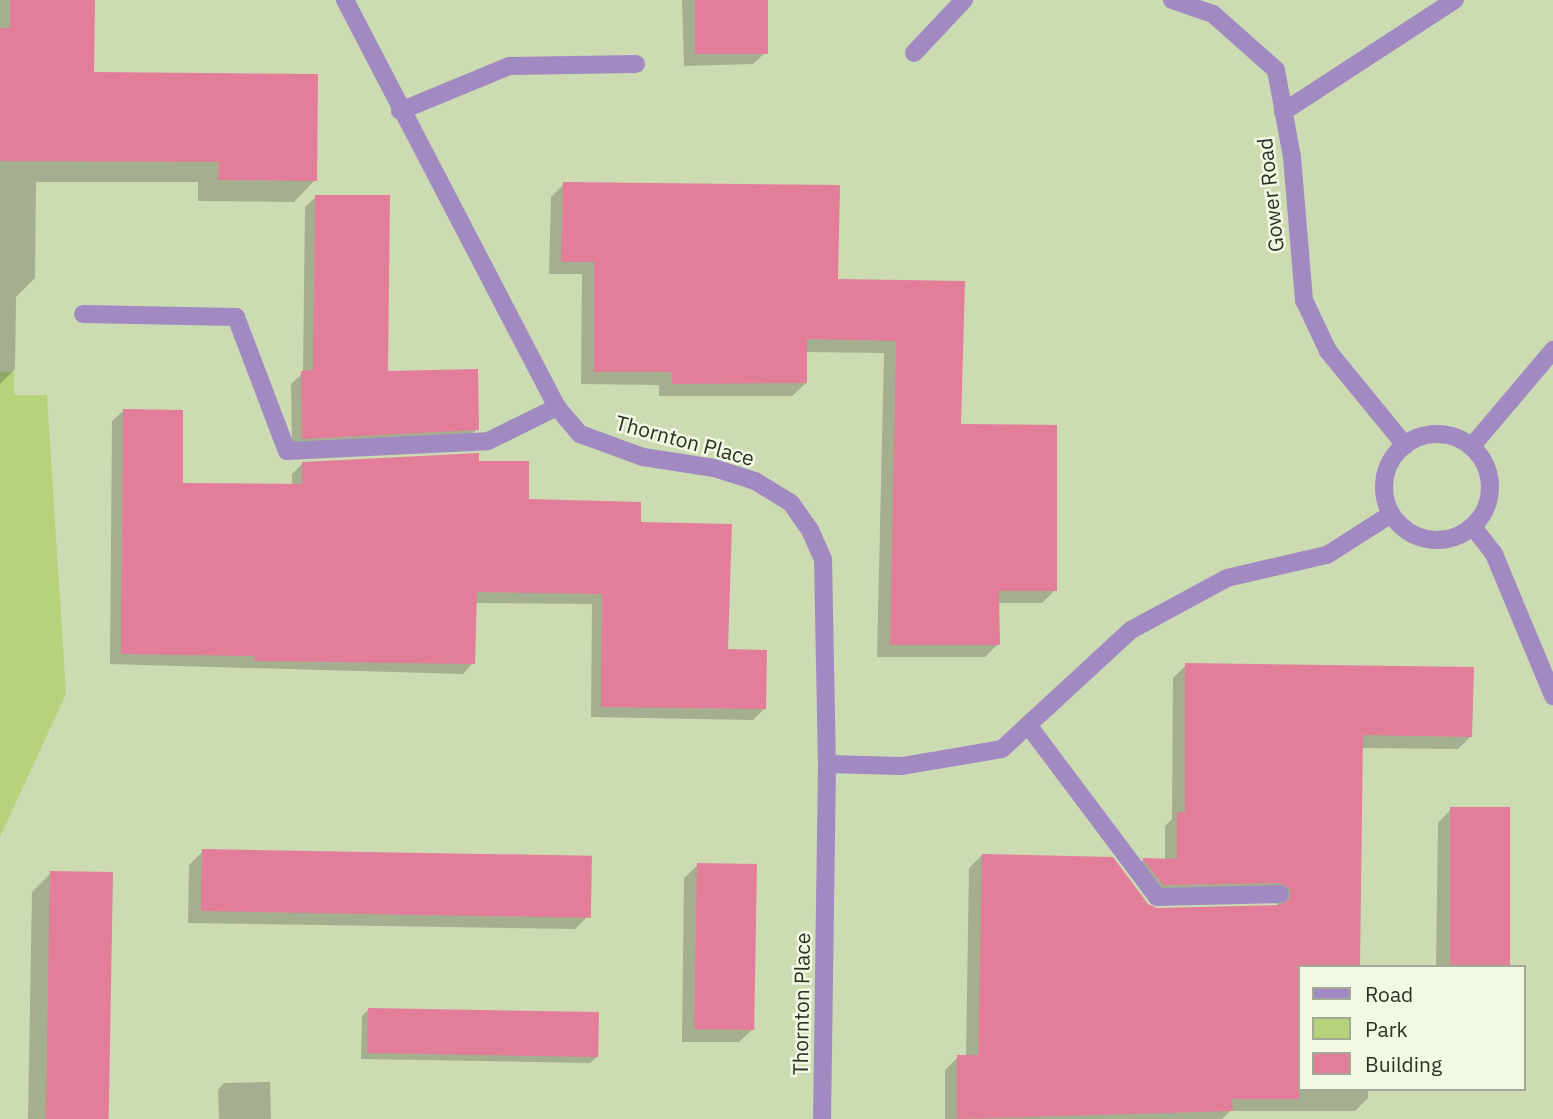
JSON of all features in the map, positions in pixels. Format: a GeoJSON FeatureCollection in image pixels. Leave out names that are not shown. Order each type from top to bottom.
{"type":"FeatureCollection","features":[{"type":"Feature","properties":{"kind":"street","name":"Thornton Place"},"geometry":{"type":"LineString","coordinates":[[345,0],[400,111],[557,407],[580,434],[643,457],[714,468],[755,481],[790,503],[810,530],[823,559],[827,764],[822,1119]]}},
{"type":"Feature","properties":{"kind":"street"},"geometry":{"type":"LineString","coordinates":[[914,53],[964,0]]}},
{"type":"Feature","properties":{"kind":"street"},"geometry":{"type":"LineString","coordinates":[[1172,0],[1213,15],[1276,70],[1283,112]]}},
{"type":"Feature","properties":{"kind":"street","name":"Gower Road"},"geometry":{"type":"LineString","coordinates":[[1405,445],[1328,351],[1304,300],[1283,112],[1455,0]]}},
{"type":"Feature","properties":{"kind":"street"},"geometry":{"type":"LineString","coordinates":[[400,111],[509,65],[636,64]]}},
{"type":"Feature","properties":{"kind":"street"},"geometry":{"type":"LineString","coordinates":[[83,314],[236,317],[287,451],[488,441],[557,407]]}},
{"type":"Feature","properties":{"kind":"street"},"geometry":{"type":"LineString","coordinates":[[1472,446],[1553,350]]}},
{"type":"Feature","properties":{"kind":"street"},"geometry":{"type":"LineString","coordinates":[[1439,433],[1472,446],[1490,477],[1490,496],[1473,527],[1460,536],[1429,540],[1413,535],[1391,514],[1384,477],[1391,459],[1405,445],[1439,433]]}},
{"type":"Feature","properties":{"kind":"street"},"geometry":{"type":"LineString","coordinates":[[827,764],[902,766],[1002,749],[1131,631],[1227,578],[1326,555],[1391,514]]}},
{"type":"Feature","properties":{"kind":"street"},"geometry":{"type":"LineString","coordinates":[[1473,527],[1494,554],[1553,696]]}},
{"type":"Feature","properties":{"kind":"street"},"geometry":{"type":"LineString","coordinates":[[1028,725],[1157,897],[1280,894]]}},
{"type":"Feature","properties":{"kind":"green space"},"geometry":{"type":"Polygon","coordinates":[[[0,372],[14,372],[14,395],[47,395],[66,694],[0,837],[0,372]]]}},
{"type":"Feature","properties":{"kind":"building"},"geometry":{"type":"Polygon","coordinates":[[[10,0],[95,0],[94,72],[318,74],[317,181],[218,180],[219,162],[0,161],[0,28],[10,28],[10,0]]]}},
{"type":"Feature","properties":{"kind":"building"},"geometry":{"type":"Polygon","coordinates":[[[695,0],[768,0],[768,54],[695,54],[695,0]]]}},
{"type":"Feature","properties":{"kind":"building"},"geometry":{"type":"Polygon","coordinates":[[[563,182],[840,185],[838,279],[965,281],[961,424],[1057,425],[1057,591],[999,591],[1000,645],[890,645],[896,341],[807,339],[807,383],[672,384],[671,372],[594,372],[594,262],[561,262],[563,182]]]}},
{"type":"Feature","properties":{"kind":"building"},"geometry":{"type":"Polygon","coordinates":[[[315,195],[390,195],[388,371],[478,369],[479,430],[302,439],[301,371],[313,370],[315,195]]]}},
{"type":"Feature","properties":{"kind":"building"},"geometry":{"type":"Polygon","coordinates":[[[123,409],[183,410],[183,483],[302,484],[302,462],[479,453],[479,461],[529,461],[529,499],[641,502],[641,522],[732,524],[728,649],[767,650],[766,709],[601,707],[602,594],[477,592],[475,664],[254,661],[254,656],[121,654],[123,409]]]}},
{"type":"Feature","properties":{"kind":"building"},"geometry":{"type":"Polygon","coordinates":[[[1185,663],[1474,667],[1472,737],[1363,735],[1360,965],[1298,965],[1299,1099],[1232,1099],[1233,1111],[957,1119],[957,1055],[978,1055],[982,854],[1113,857],[1148,904],[1157,908],[1280,905],[1290,899],[1290,889],[1280,883],[1163,885],[1142,858],[1177,859],[1177,812],[1185,812],[1185,663]]]}},
{"type":"Feature","properties":{"kind":"building"},"geometry":{"type":"Polygon","coordinates":[[[1450,807],[1510,807],[1510,965],[1450,965],[1450,807]]]}},
{"type":"Feature","properties":{"kind":"building"},"geometry":{"type":"Polygon","coordinates":[[[202,849],[592,856],[591,918],[201,911],[202,849]]]}},
{"type":"Feature","properties":{"kind":"building"},"geometry":{"type":"Polygon","coordinates":[[[697,863],[757,864],[754,1030],[694,1029],[697,863]]]}},
{"type":"Feature","properties":{"kind":"building"},"geometry":{"type":"Polygon","coordinates":[[[50,871],[113,872],[109,1119],[46,1119],[50,871]]]}},
{"type":"Feature","properties":{"kind":"building"},"geometry":{"type":"Polygon","coordinates":[[[368,1008],[599,1012],[598,1057],[367,1053],[368,1008]]]}}]}
